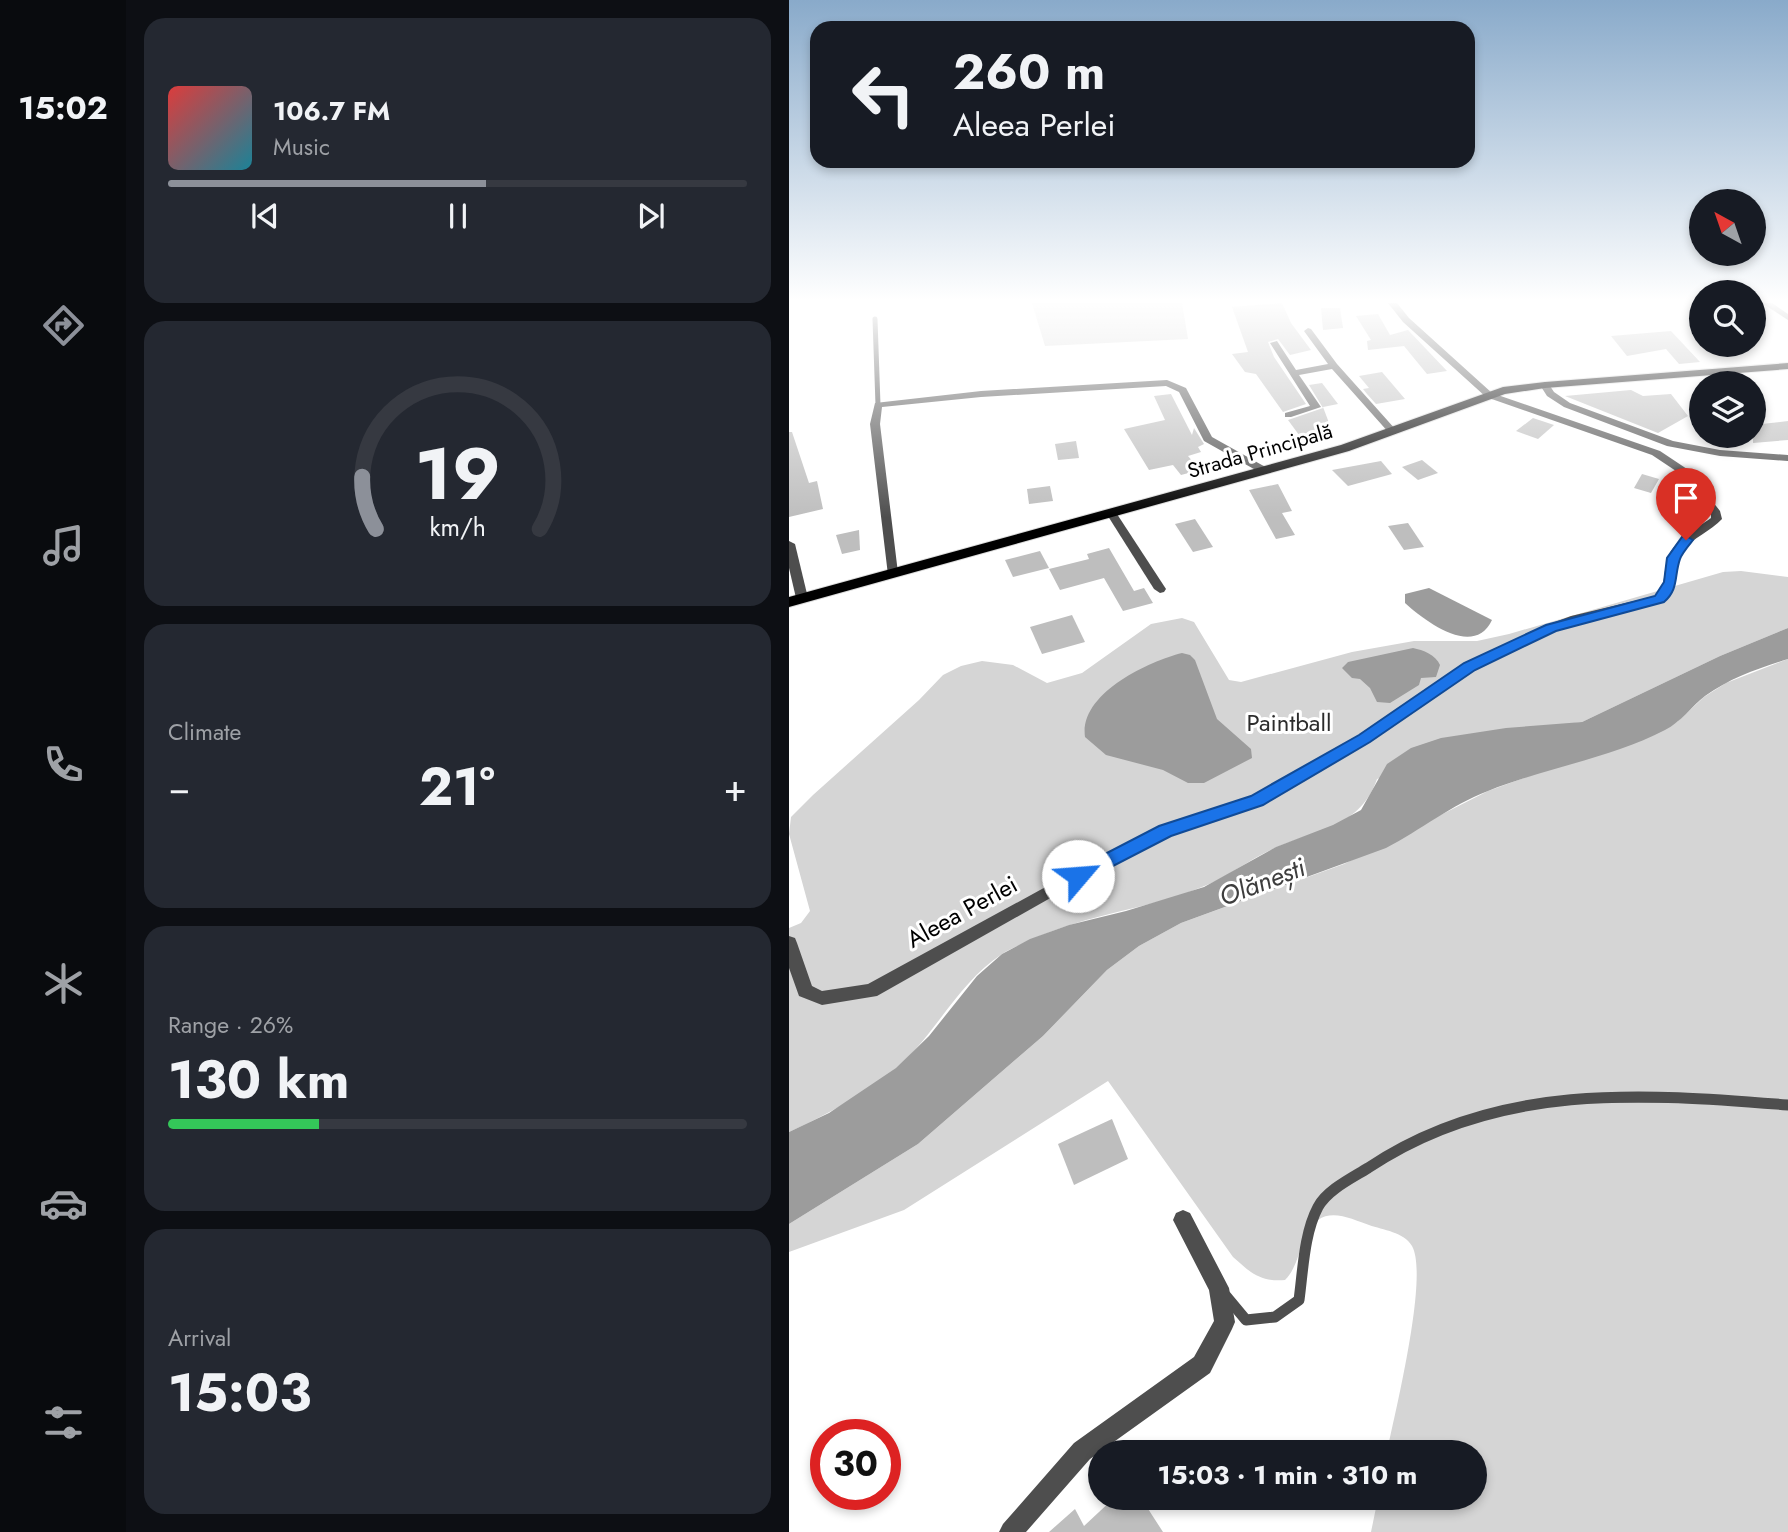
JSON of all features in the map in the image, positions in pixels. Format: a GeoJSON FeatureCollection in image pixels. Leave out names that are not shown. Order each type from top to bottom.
{"type":"FeatureCollection","features":[{"type":"Feature","properties":{"kind":"main road","name":"Strada Principală"},"geometry":{"type":"LineString","coordinates":[[796,600],[1265,471],[1393,432],[1488,395],[1544,384],[1673,374]]}},
{"type":"Feature","properties":{"kind":"street"},"geometry":{"type":"LineString","coordinates":[[1288,415],[1316,407],[1294,374]]}},
{"type":"Feature","properties":{"kind":"street"},"geometry":{"type":"LineString","coordinates":[[1341,374],[1393,432]]}},
{"type":"Feature","properties":{"kind":"street"},"geometry":{"type":"LineString","coordinates":[[1466,374],[1488,395],[1656,453],[1671,444]]}},
{"type":"Feature","properties":{"kind":"street"},"geometry":{"type":"LineString","coordinates":[[892,573],[875,425],[878,405],[981,394],[1167,383],[1183,390],[1208,439],[1265,471]]}},
{"type":"Feature","properties":{"kind":"street"},"geometry":{"type":"LineString","coordinates":[[1544,384],[1550,394],[1567,405],[1671,444],[1720,453],[1788,458]]}},
{"type":"Feature","properties":{"kind":"street","name":"Aleea Perlei"},"geometry":{"type":"LineString","coordinates":[[789,943],[805,991],[822,998],[871,991],[1165,831],[1257,801],[1365,738],[1470,667],[1563,624],[1659,599],[1666,593],[1673,558],[1679,547],[1714,523],[1716,513],[1683,471],[1656,453]]}},
{"type":"Feature","properties":{"kind":"street"},"geometry":{"type":"LineString","coordinates":[[1111,513],[1160,589]]}},
{"type":"Feature","properties":{"kind":"street"},"geometry":{"type":"LineString","coordinates":[[789,544],[796,600]]}},
{"type":"Feature","properties":{"kind":"street"},"geometry":{"type":"LineString","coordinates":[[1011,1532],[1082,1451],[1202,1365],[1225,1322],[1219,1288],[1183,1220]]}},
{"type":"Feature","properties":{"kind":"lane"},"geometry":{"type":"LineString","coordinates":[[877,374],[878,405]]}},
{"type":"Feature","properties":{"kind":"lane"},"geometry":{"type":"LineString","coordinates":[[1219,1288],[1246,1320],[1275,1317],[1299,1300],[1318,1206],[1381,1156],[1475,1115],[1571,1098],[1699,1098],[1788,1105]]}},
{"type":"Feature","properties":{"kind":"green space","name":"Paintball"},"geometry":{"type":"Polygon","coordinates":[[[1741,571],[1788,577],[1788,628],[1720,656],[1582,722],[1545,727],[1377,779],[1370,795],[1349,817],[1267,851],[1212,883],[1169,899],[1086,920],[1009,950],[987,965],[973,979],[912,1054],[898,1067],[845,1103],[789,1132],[789,928],[801,923],[810,911],[789,834],[791,817],[943,675],[961,666],[982,661],[1013,665],[1047,683],[1082,673],[1151,624],[1182,618],[1194,622],[1229,680],[1241,682],[1352,652],[1414,641],[1477,641],[1509,634],[1723,572],[1741,571]]]}},
{"type":"Feature","properties":{"kind":"green space"},"geometry":{"type":"Polygon","coordinates":[[[1788,659],[1788,1532],[1371,1532],[1376,1510],[1487,1510],[1487,1440],[1390,1440],[1414,1314],[1416,1262],[1412,1246],[1393,1232],[1343,1216],[1330,1215],[1318,1220],[1307,1233],[1295,1265],[1285,1280],[1269,1280],[1256,1275],[1233,1257],[1108,1081],[904,1210],[789,1252],[789,1224],[918,1144],[1043,1036],[1107,970],[1139,946],[1181,923],[1344,864],[1488,791],[1677,722],[1704,697],[1726,683],[1788,659]]]}},
{"type":"Feature","properties":{"kind":"water"},"geometry":{"type":"Polygon","coordinates":[[[1429,588],[1492,620],[1484,631],[1474,636],[1462,636],[1437,627],[1405,603],[1405,594],[1429,588]]]}},
{"type":"Feature","properties":{"kind":"water","name":"Olănești"},"geometry":{"type":"Polygon","coordinates":[[[1788,628],[1788,659],[1724,684],[1705,696],[1665,730],[1600,756],[1488,791],[1461,803],[1386,848],[1181,923],[1139,946],[1107,970],[1043,1036],[918,1144],[789,1224],[789,1132],[829,1113],[896,1068],[929,1036],[977,976],[1002,954],[1030,939],[1069,925],[1204,887],[1276,847],[1333,825],[1361,810],[1387,764],[1411,748],[1441,738],[1506,728],[1582,722],[1720,656],[1788,628]]]}},
{"type":"Feature","properties":{"kind":"water"},"geometry":{"type":"Polygon","coordinates":[[[1413,648],[1438,661],[1440,665],[1436,677],[1421,678],[1419,685],[1390,703],[1377,702],[1370,688],[1360,679],[1352,678],[1342,668],[1348,662],[1413,648]]]}},
{"type":"Feature","properties":{"kind":"water"},"geometry":{"type":"Polygon","coordinates":[[[1182,653],[1195,660],[1217,719],[1251,749],[1252,758],[1204,783],[1188,783],[1163,770],[1106,755],[1085,737],[1086,721],[1104,694],[1134,672],[1182,653]]]}},
{"type":"Feature","properties":{"kind":"building"},"geometry":{"type":"Polygon","coordinates":[[[1256,374],[1286,374],[1306,404],[1283,412],[1256,374]]]}},
{"type":"Feature","properties":{"kind":"building"},"geometry":{"type":"Polygon","coordinates":[[[1384,374],[1405,399],[1376,404],[1363,389],[1369,388],[1359,376],[1384,374]]]}},
{"type":"Feature","properties":{"kind":"building"},"geometry":{"type":"Polygon","coordinates":[[[1322,383],[1338,404],[1323,407],[1334,436],[1302,439],[1288,420],[1323,408],[1309,385],[1322,383]]]}},
{"type":"Feature","properties":{"kind":"building"},"geometry":{"type":"Polygon","coordinates":[[[1631,390],[1643,396],[1671,394],[1688,416],[1658,433],[1565,396],[1631,390]]]}},
{"type":"Feature","properties":{"kind":"building"},"geometry":{"type":"Polygon","coordinates":[[[1171,394],[1192,435],[1194,428],[1204,444],[1198,447],[1201,452],[1188,456],[1200,470],[1181,475],[1173,465],[1149,470],[1124,429],[1165,420],[1154,396],[1171,394]]]}},
{"type":"Feature","properties":{"kind":"building"},"geometry":{"type":"Polygon","coordinates":[[[1533,418],[1554,425],[1538,439],[1516,431],[1533,418]]]}},
{"type":"Feature","properties":{"kind":"building"},"geometry":{"type":"Polygon","coordinates":[[[1788,421],[1788,440],[1766,442],[1766,424],[1788,421]]]}},
{"type":"Feature","properties":{"kind":"building"},"geometry":{"type":"Polygon","coordinates":[[[789,432],[792,432],[809,483],[817,481],[823,509],[789,517],[789,432]]]}},
{"type":"Feature","properties":{"kind":"building"},"geometry":{"type":"Polygon","coordinates":[[[1076,441],[1079,458],[1058,460],[1055,444],[1076,441]]]}},
{"type":"Feature","properties":{"kind":"building"},"geometry":{"type":"Polygon","coordinates":[[[1422,460],[1438,473],[1418,480],[1402,467],[1422,460]]]}},
{"type":"Feature","properties":{"kind":"building"},"geometry":{"type":"Polygon","coordinates":[[[1381,461],[1392,474],[1348,486],[1332,470],[1381,461]]]}},
{"type":"Feature","properties":{"kind":"building"},"geometry":{"type":"Polygon","coordinates":[[[1642,474],[1659,479],[1651,493],[1634,488],[1642,474]]]}},
{"type":"Feature","properties":{"kind":"building"},"geometry":{"type":"Polygon","coordinates":[[[1278,484],[1292,511],[1282,513],[1295,535],[1276,539],[1249,490],[1278,484]]]}},
{"type":"Feature","properties":{"kind":"building"},"geometry":{"type":"Polygon","coordinates":[[[1050,486],[1053,501],[1029,504],[1027,489],[1050,486]]]}},
{"type":"Feature","properties":{"kind":"building"},"geometry":{"type":"Polygon","coordinates":[[[1195,519],[1213,547],[1193,552],[1175,524],[1195,519]]]}},
{"type":"Feature","properties":{"kind":"building"},"geometry":{"type":"Polygon","coordinates":[[[1408,523],[1424,547],[1404,550],[1388,526],[1408,523]]]}},
{"type":"Feature","properties":{"kind":"building"},"geometry":{"type":"Polygon","coordinates":[[[859,530],[860,550],[842,554],[836,535],[859,530]]]}},
{"type":"Feature","properties":{"kind":"building"},"geometry":{"type":"Polygon","coordinates":[[[1109,548],[1134,591],[1144,588],[1153,603],[1123,611],[1104,578],[1060,590],[1049,569],[1089,559],[1087,554],[1109,548]]]}},
{"type":"Feature","properties":{"kind":"building"},"geometry":{"type":"Polygon","coordinates":[[[1040,551],[1049,568],[1013,577],[1005,560],[1040,551]]]}},
{"type":"Feature","properties":{"kind":"building"},"geometry":{"type":"Polygon","coordinates":[[[1072,615],[1085,642],[1042,654],[1030,627],[1072,615]]]}},
{"type":"Feature","properties":{"kind":"building"},"geometry":{"type":"Polygon","coordinates":[[[1112,1119],[1128,1159],[1074,1185],[1058,1144],[1112,1119]]]}},
{"type":"Feature","properties":{"kind":"building"},"geometry":{"type":"Polygon","coordinates":[[[1075,1509],[1084,1526],[1101,1510],[1149,1510],[1163,1532],[1049,1532],[1075,1509]]]}},
{"type":"Feature","properties":{"kind":"route"},"geometry":{"type":"LineString","coordinates":[[1078,876],[1165,831],[1257,801],[1365,738],[1448,679],[1530,638],[1575,619],[1659,599],[1666,593],[1670,582],[1673,558],[1686,540]]}}]}
